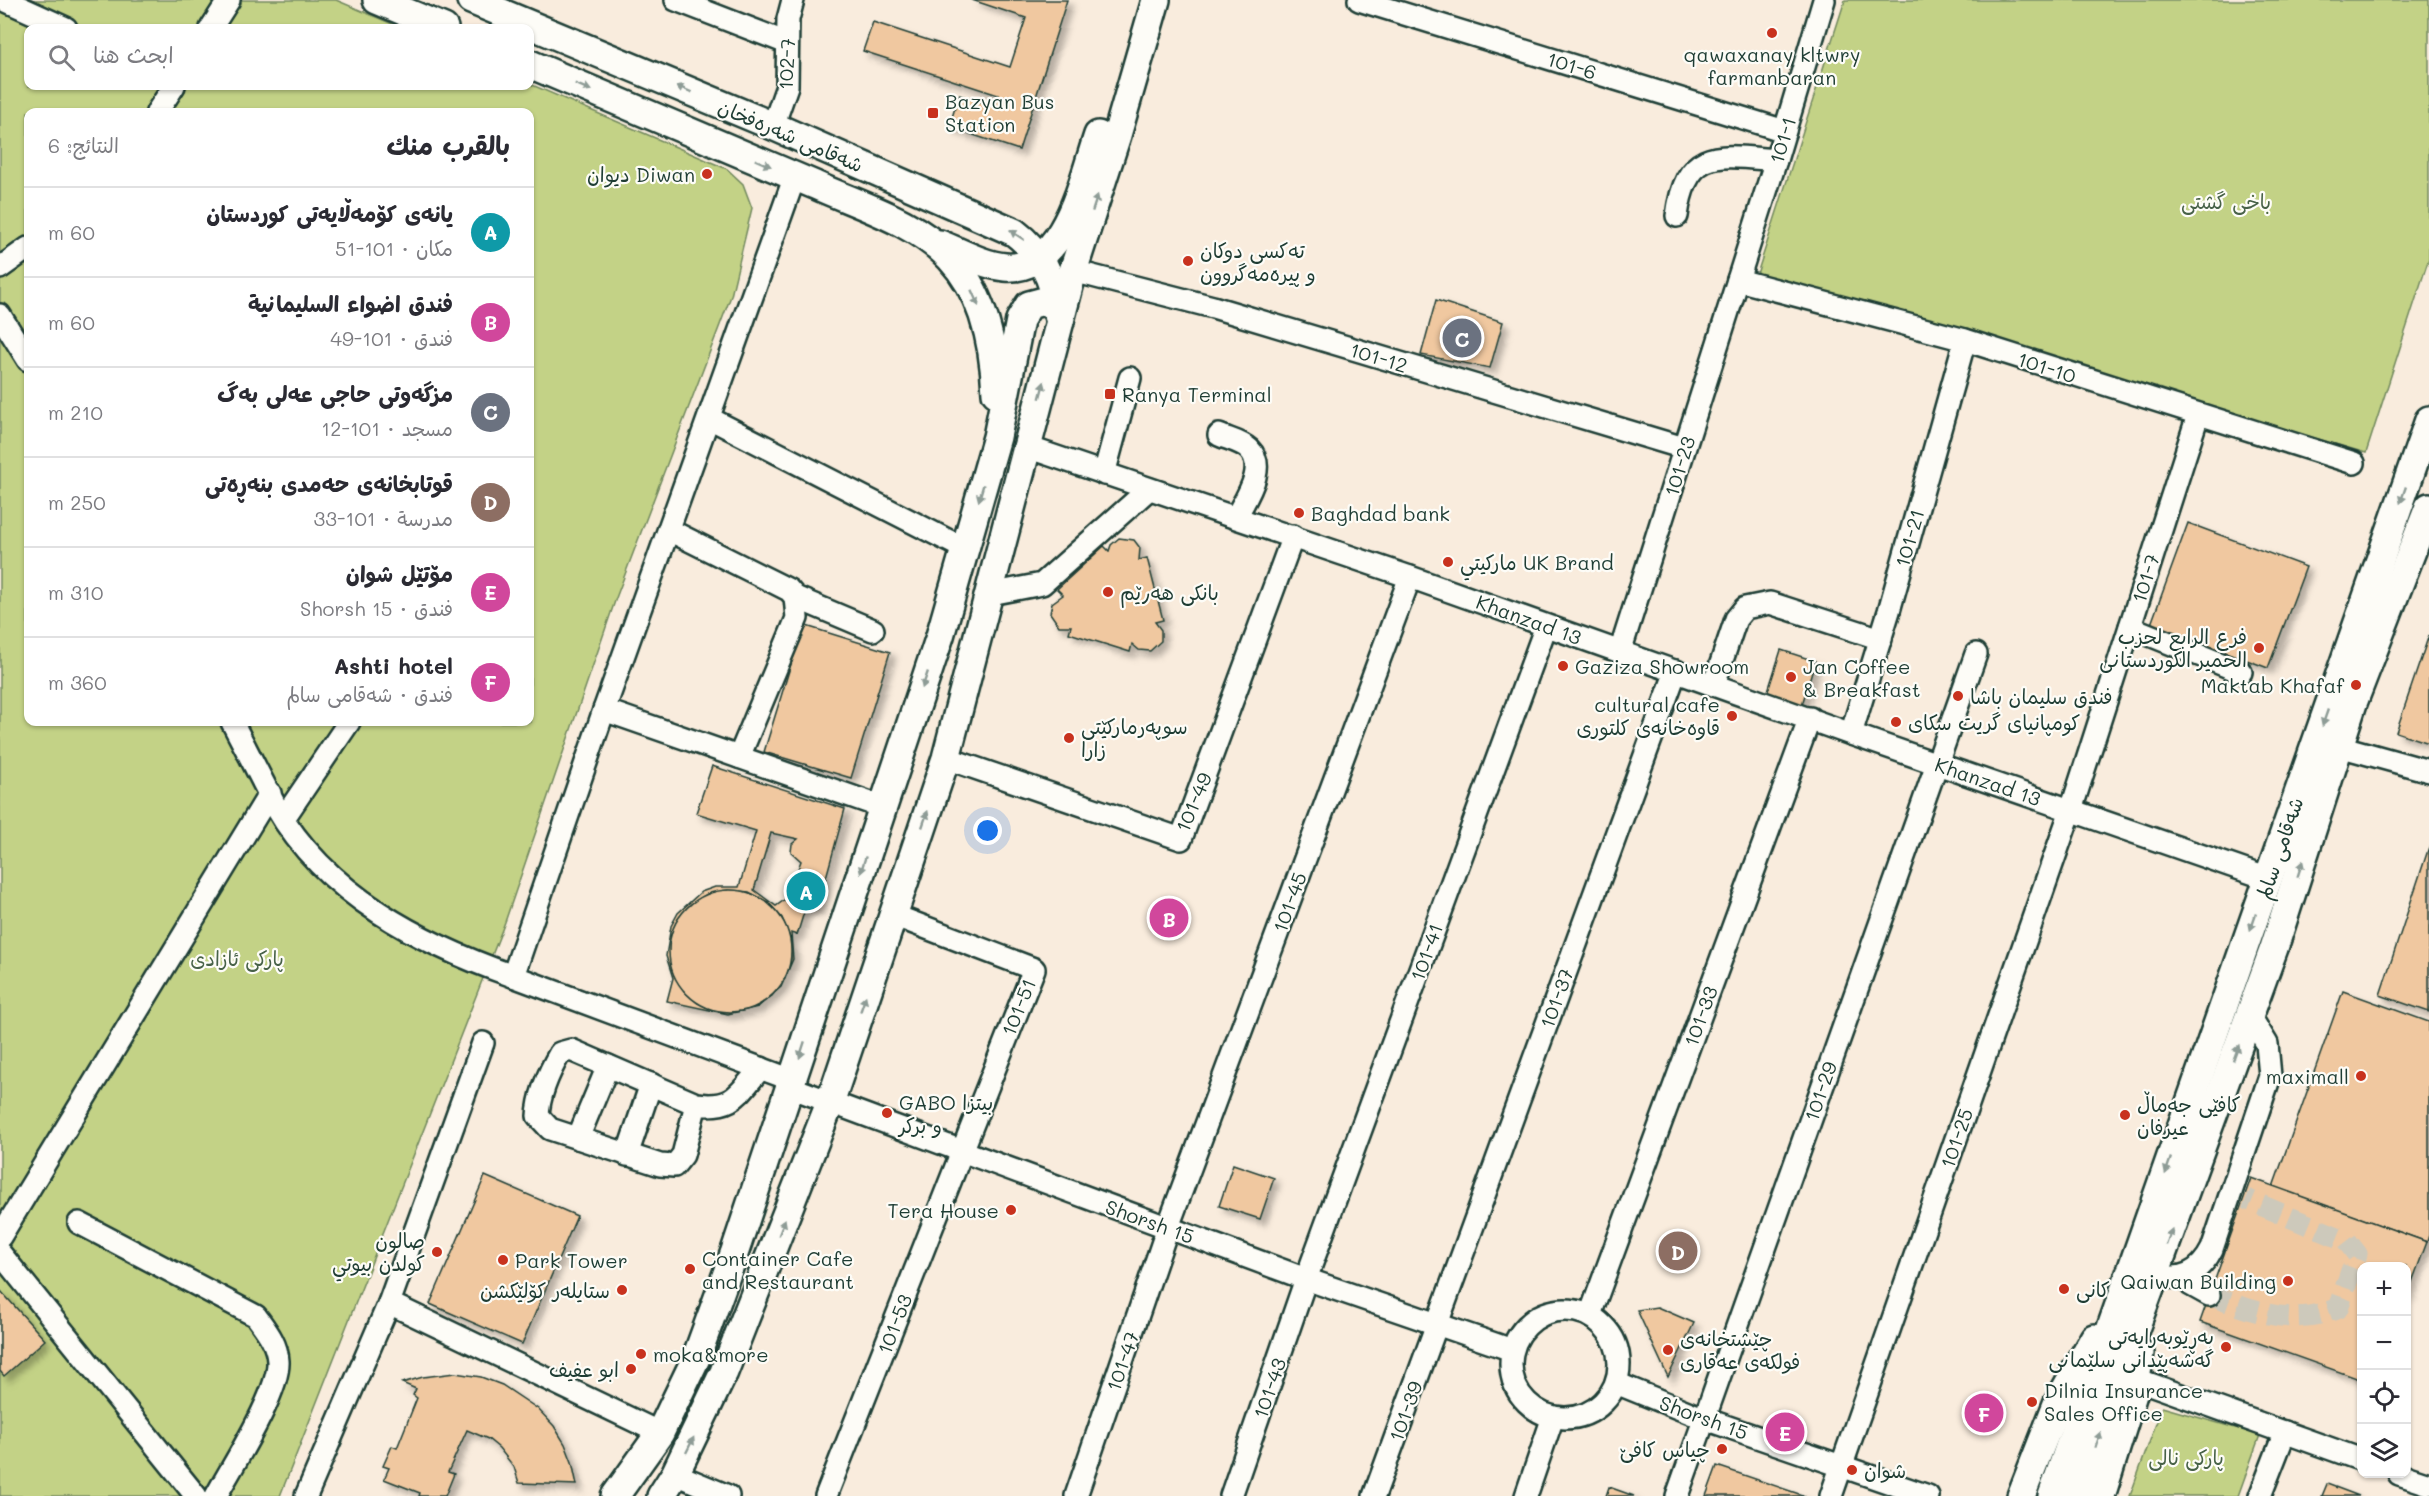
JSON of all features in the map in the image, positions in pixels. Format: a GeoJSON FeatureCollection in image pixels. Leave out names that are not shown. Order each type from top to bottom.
{"type":"FeatureCollection","features":[{"type":"Feature","properties":{"kind":"main road"},"geometry":{"type":"LineString","coordinates":[[377,0],[434,24]]}},
{"type":"Feature","properties":{"kind":"main road","name":"شەقامی شەرەفخان"},"geometry":{"type":"LineString","coordinates":[[471,0],[528,24]]}},
{"type":"Feature","properties":{"kind":"main road"},"geometry":{"type":"LineString","coordinates":[[534,66],[795,176],[910,227],[933,241],[1001,267],[1023,266],[1051,248],[1065,227],[1103,119],[1138,0]]}},
{"type":"Feature","properties":{"kind":"main road"},"geometry":{"type":"LineString","coordinates":[[668,1485],[724,1372],[830,1103],[946,758],[1073,271],[1117,135],[1156,0]]}},
{"type":"Feature","properties":{"kind":"main road","name":"شەقامی شەرەفخان"},"geometry":{"type":"LineString","coordinates":[[534,26],[772,126],[999,225],[1025,240],[1040,257],[1052,279],[1060,321]]}},
{"type":"Feature","properties":{"kind":"main road"},"geometry":{"type":"LineString","coordinates":[[933,241],[952,261],[964,279],[984,318],[995,369],[997,437]]}},
{"type":"Feature","properties":{"kind":"main road"},"geometry":{"type":"LineString","coordinates":[[615,1496],[660,1433],[696,1358],[734,1254],[940,636],[997,437],[1024,312],[1035,301],[1044,301],[1054,304],[1060,321]]}},
{"type":"Feature","properties":{"kind":"main road","name":"شەقامی سالم"},"geometry":{"type":"LineString","coordinates":[[2079,1496],[2269,879],[2429,420]]}},
{"type":"Feature","properties":{"kind":"main road"},"geometry":{"type":"LineString","coordinates":[[997,437],[1027,447]]}},
{"type":"Feature","properties":{"kind":"main road","name":"شەقامی سالم"},"geometry":{"type":"LineString","coordinates":[[2052,1496],[2145,1280],[2250,1016],[2339,746],[2428,511]]}},
{"type":"Feature","properties":{"kind":"main road","name":"شەقامی سالم"},"geometry":{"type":"LineString","coordinates":[[2101,1496],[2136,1379],[2145,1280]]}},
{"type":"Feature","properties":{"kind":"main road","name":"شەقامی سالم"},"geometry":{"type":"LineString","coordinates":[[2021,1496],[2057,1404],[2145,1280]]}},
{"type":"Feature","properties":{"kind":"street"},"geometry":{"type":"LineString","coordinates":[[4,0],[57,24]]}},
{"type":"Feature","properties":{"kind":"street"},"geometry":{"type":"LineString","coordinates":[[214,24],[229,0]]}},
{"type":"Feature","properties":{"kind":"street"},"geometry":{"type":"LineString","coordinates":[[676,0],[787,43]]}},
{"type":"Feature","properties":{"kind":"street","name":"102-7"},"geometry":{"type":"LineString","coordinates":[[772,126],[787,86],[788,19],[793,0]]}},
{"type":"Feature","properties":{"kind":"street","name":"101-6"},"geometry":{"type":"LineString","coordinates":[[1359,0],[1400,6],[1785,131]]}},
{"type":"Feature","properties":{"kind":"street","name":"101-1"},"geometry":{"type":"LineString","coordinates":[[1738,280],[1824,0]]}},
{"type":"Feature","properties":{"kind":"street"},"geometry":{"type":"LineString","coordinates":[[159,108],[167,90]]}},
{"type":"Feature","properties":{"kind":"street"},"geometry":{"type":"LineString","coordinates":[[1677,216],[1680,192],[1689,171],[1701,163],[1721,155],[1776,160]]}},
{"type":"Feature","properties":{"kind":"street"},"geometry":{"type":"LineString","coordinates":[[513,976],[604,710],[795,176]]}},
{"type":"Feature","properties":{"kind":"street"},"geometry":{"type":"LineString","coordinates":[[0,268],[24,251]]}},
{"type":"Feature","properties":{"kind":"street","name":"101-12"},"geometry":{"type":"LineString","coordinates":[[1073,271],[1213,307],[1684,448]]}},
{"type":"Feature","properties":{"kind":"street","name":"101-10"},"geometry":{"type":"LineString","coordinates":[[1738,280],[1965,340],[2354,463]]}},
{"type":"Feature","properties":{"kind":"street","name":"101-23"},"geometry":{"type":"LineString","coordinates":[[1620,652],[1738,280]]}},
{"type":"Feature","properties":{"kind":"street"},"geometry":{"type":"LineString","coordinates":[[0,315],[24,354]]}},
{"type":"Feature","properties":{"kind":"street","name":"101-21"},"geometry":{"type":"LineString","coordinates":[[1851,734],[1881,639],[1965,340]]}},
{"type":"Feature","properties":{"kind":"street"},"geometry":{"type":"LineString","coordinates":[[1104,474],[1130,378]]}},
{"type":"Feature","properties":{"kind":"street","name":"101-7"},"geometry":{"type":"LineString","coordinates":[[2071,810],[2198,415]]}},
{"type":"Feature","properties":{"kind":"street"},"geometry":{"type":"LineString","coordinates":[[709,418],[965,549]]}},
{"type":"Feature","properties":{"kind":"street"},"geometry":{"type":"LineString","coordinates":[[1220,435],[1248,448],[1256,460],[1256,476],[1236,517]]}},
{"type":"Feature","properties":{"kind":"street","name":"Khanzad 13"},"geometry":{"type":"LineString","coordinates":[[1027,447],[1293,536],[2269,879]]}},
{"type":"Feature","properties":{"kind":"street"},"geometry":{"type":"LineString","coordinates":[[990,594],[1042,585],[1149,489]]}},
{"type":"Feature","properties":{"kind":"street"},"geometry":{"type":"LineString","coordinates":[[669,530],[789,590],[795,597],[873,630]]}},
{"type":"Feature","properties":{"kind":"street","name":"101-49"},"geometry":{"type":"LineString","coordinates":[[946,758],[1181,839],[1293,536]]}},
{"type":"Feature","properties":{"kind":"street","name":"101-45"},"geometry":{"type":"LineString","coordinates":[[1168,1227],[1410,577]]}},
{"type":"Feature","properties":{"kind":"street"},"geometry":{"type":"LineString","coordinates":[[740,757],[797,618],[795,597]]}},
{"type":"Feature","properties":{"kind":"street"},"geometry":{"type":"LineString","coordinates":[[1714,684],[1736,619],[1744,608],[1770,603],[1881,639]]}},
{"type":"Feature","properties":{"kind":"street","name":"101-41"},"geometry":{"type":"LineString","coordinates":[[1306,1279],[1546,626]]}},
{"type":"Feature","properties":{"kind":"street"},"geometry":{"type":"LineString","coordinates":[[2130,627],[2241,672]]}},
{"type":"Feature","properties":{"kind":"street","name":"101-29"},"geometry":{"type":"LineString","coordinates":[[1677,1496],[1976,654]]}},
{"type":"Feature","properties":{"kind":"street","name":"101-37"},"geometry":{"type":"LineString","coordinates":[[1436,1325],[1676,671]]}},
{"type":"Feature","properties":{"kind":"street"},"geometry":{"type":"LineString","coordinates":[[604,710],[882,807]]}},
{"type":"Feature","properties":{"kind":"street","name":"101-33"},"geometry":{"type":"LineString","coordinates":[[1590,1315],[1810,718]]}},
{"type":"Feature","properties":{"kind":"street","name":"Shorsh 15"},"geometry":{"type":"LineString","coordinates":[[234,726],[284,818],[327,872],[371,908],[460,957],[761,1068],[830,1103],[961,1152],[1306,1279],[1512,1350]]}},
{"type":"Feature","properties":{"kind":"street"},"geometry":{"type":"LineString","coordinates":[[284,818],[346,726]]}},
{"type":"Feature","properties":{"kind":"street"},"geometry":{"type":"LineString","coordinates":[[2339,746],[2429,771]]}},
{"type":"Feature","properties":{"kind":"street"},"geometry":{"type":"LineString","coordinates":[[0,1237],[270,793]]}},
{"type":"Feature","properties":{"kind":"street","name":"101-25"},"geometry":{"type":"LineString","coordinates":[[1831,1496],[2071,810]]}},
{"type":"Feature","properties":{"kind":"street","name":"101-51"},"geometry":{"type":"LineString","coordinates":[[893,915],[1034,969],[961,1152]]}},
{"type":"Feature","properties":{"kind":"street"},"geometry":{"type":"LineString","coordinates":[[2145,1280],[2184,1276],[2201,1266],[2212,1249],[2270,1076],[2267,1044],[2250,1016]]}},
{"type":"Feature","properties":{"kind":"street"},"geometry":{"type":"LineString","coordinates":[[306,1496],[389,1303],[483,1043]]}},
{"type":"Feature","properties":{"kind":"street"},"geometry":{"type":"LineString","coordinates":[[696,1104],[683,1155],[674,1166],[660,1165],[550,1129],[538,1116],[539,1102],[554,1064],[560,1053],[571,1050],[696,1104],[716,1107],[733,1099],[761,1068]]}},
{"type":"Feature","properties":{"kind":"street"},"geometry":{"type":"LineString","coordinates":[[578,1138],[608,1066]]}},
{"type":"Feature","properties":{"kind":"street"},"geometry":{"type":"LineString","coordinates":[[627,1155],[651,1084]]}},
{"type":"Feature","properties":{"kind":"street","name":"101-53"},"geometry":{"type":"LineString","coordinates":[[826,1496],[961,1152]]}},
{"type":"Feature","properties":{"kind":"street"},"geometry":{"type":"LineString","coordinates":[[80,1223],[256,1316],[273,1340],[278,1362],[275,1384],[216,1496]]}},
{"type":"Feature","properties":{"kind":"street","name":"101-47"},"geometry":{"type":"LineString","coordinates":[[1076,1496],[1168,1227]]}},
{"type":"Feature","properties":{"kind":"street"},"geometry":{"type":"LineString","coordinates":[[0,1253],[196,1496]]}},
{"type":"Feature","properties":{"kind":"street"},"geometry":{"type":"LineString","coordinates":[[2184,1276],[2195,1288],[2210,1295]]}},
{"type":"Feature","properties":{"kind":"street","name":"101-43"},"geometry":{"type":"LineString","coordinates":[[1231,1496],[1306,1279]]}},
{"type":"Feature","properties":{"kind":"street"},"geometry":{"type":"LineString","coordinates":[[389,1303],[660,1433]]}},
{"type":"Feature","properties":{"kind":"street"},"geometry":{"type":"LineString","coordinates":[[1558,1309],[1574,1310],[1590,1315],[1603,1324],[1613,1336],[1618,1351],[1617,1383],[1598,1408],[1569,1418],[1553,1417],[1537,1410],[1524,1399],[1513,1376],[1512,1350],[1519,1335],[1529,1322],[1558,1309]]}},
{"type":"Feature","properties":{"kind":"street","name":"101-39"},"geometry":{"type":"LineString","coordinates":[[1374,1496],[1436,1325]]}},
{"type":"Feature","properties":{"kind":"street"},"geometry":{"type":"LineString","coordinates":[[2136,1379],[2357,1459]]}},
{"type":"Feature","properties":{"kind":"street","name":"Shorsh 15"},"geometry":{"type":"LineString","coordinates":[[1617,1383],[1705,1419],[1928,1496]]}},
{"type":"Feature","properties":{"kind":"street"},"geometry":{"type":"LineString","coordinates":[[1526,1496],[1553,1417]]}},
{"type":"Feature","properties":{"kind":"street"},"geometry":{"type":"LineString","coordinates":[[2260,1496],[2285,1432]]}},
{"type":"Feature","properties":{"kind":"street"},"geometry":{"type":"LineString","coordinates":[[2411,1477],[2429,1484]]}},
{"type":"Feature","properties":{"kind":"street"},"geometry":{"type":"LineString","coordinates":[[668,1485],[728,1496]]}},
{"type":"Feature","properties":{"kind":"green space","name":"پارکی ئازادی"},"geometry":{"type":"Polygon","coordinates":[[[0,0],[336,0],[393,24],[24,24],[24,90],[534,90],[534,86],[727,169],[743,184],[752,208],[731,296],[616,598],[505,922],[280,1496],[0,1496],[0,0]]]}},
{"type":"Feature","properties":{"kind":"green space","name":"باخی گشتی"},"geometry":{"type":"Polygon","coordinates":[[[1845,0],[2429,0],[2429,258],[2366,453],[1757,274],[1845,0]]]}},
{"type":"Feature","properties":{"kind":"green space","name":"پارکی نالی"},"geometry":{"type":"Polygon","coordinates":[[[2162,1407],[2260,1435],[2238,1496],[2130,1496],[2162,1407]]]}},
{"type":"Feature","properties":{"kind":"building"},"geometry":{"type":"Polygon","coordinates":[[[972,0],[1067,0],[1019,150],[949,127],[959,95],[994,106],[998,95],[863,51],[873,22],[1010,67],[1026,18],[972,0]]]}},
{"type":"Feature","properties":{"kind":"building"},"geometry":{"type":"Polygon","coordinates":[[[1436,300],[1503,322],[1490,368],[1421,355],[1436,300]]]}},
{"type":"Feature","properties":{"kind":"building"},"geometry":{"type":"Polygon","coordinates":[[[2188,523],[2306,567],[2268,668],[2151,624],[2188,523]]]}},
{"type":"Feature","properties":{"kind":"building","name":"بانکی هەرێم"},"geometry":{"type":"Polygon","coordinates":[[[1119,538],[1134,540],[1140,548],[1139,560],[1147,558],[1163,620],[1155,622],[1161,630],[1161,641],[1150,651],[1139,650],[1132,644],[1130,652],[1069,633],[1071,626],[1059,626],[1050,613],[1052,603],[1063,595],[1057,589],[1104,546],[1109,551],[1111,545],[1119,538]]]}},
{"type":"Feature","properties":{"kind":"building"},"geometry":{"type":"Polygon","coordinates":[[[803,625],[890,652],[851,778],[764,752],[803,625]]]}},
{"type":"Feature","properties":{"kind":"building"},"geometry":{"type":"Polygon","coordinates":[[[2429,635],[2429,743],[2396,732],[2429,635]]]}},
{"type":"Feature","properties":{"kind":"building","name":"Jan Coffee & Breakfast"},"geometry":{"type":"Polygon","coordinates":[[[1781,650],[1815,661],[1802,705],[1767,694],[1781,650]]]}},
{"type":"Feature","properties":{"kind":"building"},"geometry":{"type":"Polygon","coordinates":[[[712,766],[845,809],[817,910],[805,909],[797,935],[791,933],[793,959],[786,975],[791,959],[790,938],[782,918],[768,902],[749,892],[728,890],[707,894],[691,904],[678,919],[671,936],[670,956],[674,974],[684,991],[698,1003],[716,1011],[735,1012],[751,1009],[728,1014],[667,1001],[673,978],[666,956],[671,926],[678,913],[701,892],[715,887],[739,887],[756,831],[696,813],[712,766]],[[771,833],[754,890],[776,906],[787,898],[801,861],[791,852],[792,844],[798,839],[771,833]]]}},
{"type":"Feature","properties":{"kind":"building"},"geometry":{"type":"Polygon","coordinates":[[[2429,847],[2429,1012],[2380,995],[2429,847]]]}},
{"type":"Feature","properties":{"kind":"building"},"geometry":{"type":"Polygon","coordinates":[[[730,890],[753,895],[773,908],[786,928],[791,951],[786,974],[773,994],[753,1007],[730,1012],[707,1007],[687,994],[674,974],[669,951],[674,928],[687,908],[707,895],[730,890]]]}},
{"type":"Feature","properties":{"kind":"building"},"geometry":{"type":"Polygon","coordinates":[[[2343,991],[2429,1022],[2429,1235],[2427,1242],[2273,1187],[2343,991]]]}},
{"type":"Feature","properties":{"kind":"building"},"geometry":{"type":"Polygon","coordinates":[[[1233,1164],[1274,1178],[1260,1219],[1219,1206],[1233,1164]]]}},
{"type":"Feature","properties":{"kind":"building","name":"Park Tower"},"geometry":{"type":"Polygon","coordinates":[[[485,1176],[577,1216],[522,1344],[430,1304],[485,1176]]]}},
{"type":"Feature","properties":{"kind":"building","name":"Qaiwan Building"},"geometry":{"type":"Polygon","coordinates":[[[2251,1178],[2427,1242],[2411,1285],[2411,1262],[2357,1262],[2357,1378],[2200,1322],[2251,1178]]]}},
{"type":"Feature","properties":{"kind":"building"},"geometry":{"type":"Polygon","coordinates":[[[0,1290],[45,1340],[4,1376],[0,1371],[0,1290]]]}},
{"type":"Feature","properties":{"kind":"building","name":"چێشتخانەی فولکەی عەقاری"},"geometry":{"type":"Polygon","coordinates":[[[1657,1307],[1694,1323],[1668,1377],[1637,1310],[1657,1307]]]}},
{"type":"Feature","properties":{"kind":"building"},"geometry":{"type":"Polygon","coordinates":[[[455,1373],[481,1377],[502,1385],[538,1409],[554,1426],[565,1444],[577,1485],[519,1483],[514,1467],[499,1448],[488,1439],[467,1430],[448,1472],[454,1474],[445,1496],[419,1496],[420,1493],[384,1479],[389,1468],[383,1466],[392,1446],[397,1448],[417,1398],[413,1395],[416,1389],[402,1383],[423,1377],[455,1373]]]}},
{"type":"Feature","properties":{"kind":"building"},"geometry":{"type":"Polygon","coordinates":[[[1717,1466],[1805,1496],[1706,1496],[1717,1466]]]}},
{"type":"Feature","properties":{"kind":"building"},"geometry":{"type":"Polygon","coordinates":[[[2327,1484],[2359,1496],[2322,1496],[2327,1484]]]}},
{"type":"Feature","properties":{"kind":"building"},"geometry":{"type":"Polygon","coordinates":[[[1609,1487],[1634,1496],[1606,1496],[1609,1487]]]}},
{"type":"Feature","properties":{"kind":"tunnel"},"geometry":{"type":"LineString","coordinates":[[2209,1295],[2258,1312],[2289,1317],[2322,1314],[2338,1308],[2357,1254],[2347,1241],[2246,1199]]}},
{"type":"Feature","properties":{"kind":"place","name":"qawaxanay kltwry farmanbaran"},"geometry":{"type":"Point","coordinates":[1772,33]}},
{"type":"Feature","properties":{"kind":"place","name":"Bazyan Bus Station"},"geometry":{"type":"Point","coordinates":[933,113]}},
{"type":"Feature","properties":{"kind":"place","name":"دیوان Diwan"},"geometry":{"type":"Point","coordinates":[707,174]}},
{"type":"Feature","properties":{"kind":"place","name":"تەکسی دوکان و پیرەمەگروون"},"geometry":{"type":"Point","coordinates":[1188,261]}},
{"type":"Feature","properties":{"kind":"place","name":"مزگەوتی حاجی عەلی بەگ"},"geometry":{"type":"Point","coordinates":[1462,338]}},
{"type":"Feature","properties":{"kind":"place","name":"Ranya Terminal"},"geometry":{"type":"Point","coordinates":[1110,394]}},
{"type":"Feature","properties":{"kind":"place","name":"Baghdad bank"},"geometry":{"type":"Point","coordinates":[1299,513]}},
{"type":"Feature","properties":{"kind":"place","name":"مارکيتي UK Brand"},"geometry":{"type":"Point","coordinates":[1448,562]}},
{"type":"Feature","properties":{"kind":"place","name":"بانکی هەرێم"},"geometry":{"type":"Point","coordinates":[1108,592]}},
{"type":"Feature","properties":{"kind":"place","name":"فرع الرابع لحزب الحمير الكوردستانى"},"geometry":{"type":"Point","coordinates":[2259,648]}},
{"type":"Feature","properties":{"kind":"place","name":"Gaziza Showroom"},"geometry":{"type":"Point","coordinates":[1563,666]}},
{"type":"Feature","properties":{"kind":"place","name":"Jan Coffee & Breakfast"},"geometry":{"type":"Point","coordinates":[1791,677]}},
{"type":"Feature","properties":{"kind":"place","name":"Maktab Khafaf"},"geometry":{"type":"Point","coordinates":[2356,685]}},
{"type":"Feature","properties":{"kind":"place","name":"فندق سليمان باشا"},"geometry":{"type":"Point","coordinates":[1958,696]}},
{"type":"Feature","properties":{"kind":"place","name":"cultural cafe قاوەخانەی کلتوری"},"geometry":{"type":"Point","coordinates":[1732,716]}},
{"type":"Feature","properties":{"kind":"place","name":"كومپانياى گريت سكاى"},"geometry":{"type":"Point","coordinates":[1896,722]}},
{"type":"Feature","properties":{"kind":"place","name":"سوپەرمارکێتی زارا"},"geometry":{"type":"Point","coordinates":[1069,738]}},
{"type":"Feature","properties":{"kind":"place","name":"یانەی کۆمەڵایەتی کوردستان"},"geometry":{"type":"Point","coordinates":[806,891]}},
{"type":"Feature","properties":{"kind":"place","name":"فندق اضواء السليمانية"},"geometry":{"type":"Point","coordinates":[1169,918]}},
{"type":"Feature","properties":{"kind":"place","name":"maximall"},"geometry":{"type":"Point","coordinates":[2361,1076]}},
{"type":"Feature","properties":{"kind":"place","name":"GABO بيتزا و بركر"},"geometry":{"type":"Point","coordinates":[887,1113]}},
{"type":"Feature","properties":{"kind":"place","name":"کافێی جەماڵ عیرفان"},"geometry":{"type":"Point","coordinates":[2125,1115]}},
{"type":"Feature","properties":{"kind":"place","name":"Tera House"},"geometry":{"type":"Point","coordinates":[1011,1210]}},
{"type":"Feature","properties":{"kind":"place","name":"قوتابخانەی حەمدی بنەڕەتی"},"geometry":{"type":"Point","coordinates":[1678,1251]}},
{"type":"Feature","properties":{"kind":"place","name":"صالون كولدن بيوتي"},"geometry":{"type":"Point","coordinates":[437,1252]}},
{"type":"Feature","properties":{"kind":"place","name":"Park Tower"},"geometry":{"type":"Point","coordinates":[503,1260]}},
{"type":"Feature","properties":{"kind":"place","name":"Container Cafe and Restaurant"},"geometry":{"type":"Point","coordinates":[690,1269]}},
{"type":"Feature","properties":{"kind":"place","name":"Qaiwan Building"},"geometry":{"type":"Point","coordinates":[2288,1281]}},
{"type":"Feature","properties":{"kind":"place","name":"کانی"},"geometry":{"type":"Point","coordinates":[2064,1289]}},
{"type":"Feature","properties":{"kind":"place","name":"ستایلەر کۆلێکشن"},"geometry":{"type":"Point","coordinates":[622,1290]}},
{"type":"Feature","properties":{"kind":"place","name":"بەڕێوبەرایەتی گەشەپێدانی سلێمانی"},"geometry":{"type":"Point","coordinates":[2226,1347]}},
{"type":"Feature","properties":{"kind":"place","name":"چێشتخانەی فولکەی عەقاری"},"geometry":{"type":"Point","coordinates":[1668,1350]}},
{"type":"Feature","properties":{"kind":"place","name":"moka&more"},"geometry":{"type":"Point","coordinates":[641,1354]}},
{"type":"Feature","properties":{"kind":"place","name":"ابو عفیف"},"geometry":{"type":"Point","coordinates":[631,1369]}},
{"type":"Feature","properties":{"kind":"place","name":"Dilnia Insurance Sales Office"},"geometry":{"type":"Point","coordinates":[2032,1402]}},
{"type":"Feature","properties":{"kind":"place","name":"Ashti hotel"},"geometry":{"type":"Point","coordinates":[1984,1413]}},
{"type":"Feature","properties":{"kind":"place","name":"مۆتێل شوان"},"geometry":{"type":"Point","coordinates":[1785,1432]}},
{"type":"Feature","properties":{"kind":"place","name":"چياس كافێ"},"geometry":{"type":"Point","coordinates":[1722,1449]}},
{"type":"Feature","properties":{"kind":"place","name":"شوان"},"geometry":{"type":"Point","coordinates":[1852,1470]}}]}
